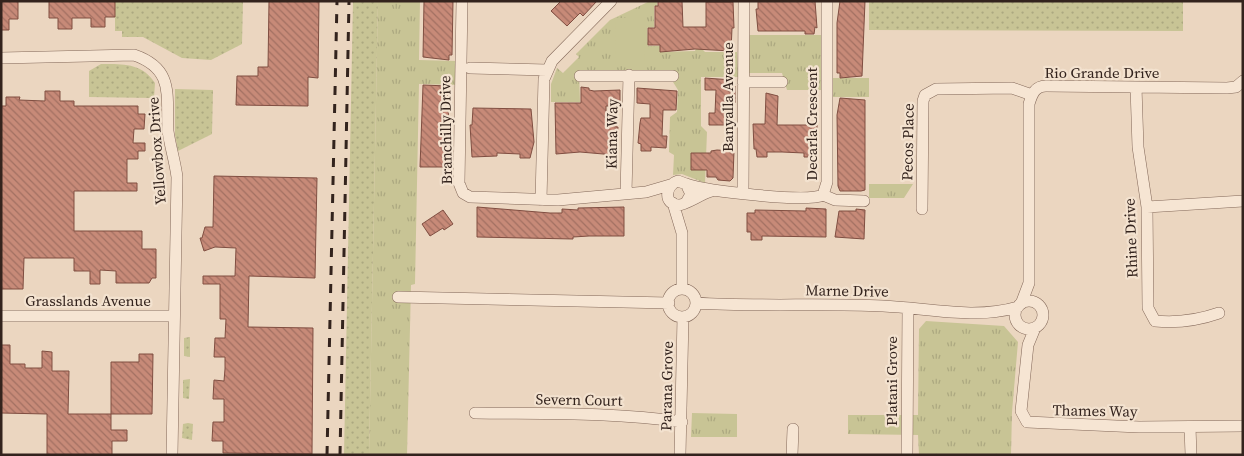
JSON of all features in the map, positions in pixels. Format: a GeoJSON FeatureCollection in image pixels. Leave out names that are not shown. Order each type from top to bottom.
{"type":"FeatureCollection","features":[{"type":"Feature","properties":{"kind":"street","name":"Branchilly Drive"},"geometry":{"type":"LineString","coordinates":[[462,1],[460,189],[470,197],[541,200],[646,192],[670,185]]}},
{"type":"Feature","properties":{"kind":"street"},"geometry":{"type":"LineString","coordinates":[[541,200],[543,89],[547,70],[552,61],[611,1]]}},
{"type":"Feature","properties":{"kind":"street","name":"Banyalla Avenue"},"geometry":{"type":"LineString","coordinates":[[743,193],[744,1]]}},
{"type":"Feature","properties":{"kind":"street","name":"Decarla Crescent"},"geometry":{"type":"LineString","coordinates":[[686,184],[713,190],[743,193],[811,198],[823,195],[827,182],[827,1]]}},
{"type":"Feature","properties":{"kind":"street","name":"Yellowbox Drive"},"geometry":{"type":"LineString","coordinates":[[1,58],[134,55],[146,59],[161,72],[168,93],[168,132],[177,177],[172,455]]}},
{"type":"Feature","properties":{"kind":"street"},"geometry":{"type":"LineString","coordinates":[[470,68],[547,70]]}},
{"type":"Feature","properties":{"kind":"street","name":"Kiana Way"},"geometry":{"type":"LineString","coordinates":[[626,193],[628,75]]}},
{"type":"Feature","properties":{"kind":"street"},"geometry":{"type":"LineString","coordinates":[[580,76],[673,76]]}},
{"type":"Feature","properties":{"kind":"street"},"geometry":{"type":"LineString","coordinates":[[743,82],[776,78]]}},
{"type":"Feature","properties":{"kind":"street","name":"Rio Grande Drive"},"geometry":{"type":"LineString","coordinates":[[1020,306],[1029,283],[1029,104],[1032,95],[1042,86],[1227,88],[1236,87],[1243,81]]}},
{"type":"Feature","properties":{"kind":"street","name":"Rhine Drive"},"geometry":{"type":"LineString","coordinates":[[1136,87],[1138,147],[1147,207],[1148,308],[1150,315],[1155,321],[1163,322],[1207,317],[1219,313]]}},
{"type":"Feature","properties":{"kind":"street","name":"Pecos Place"},"geometry":{"type":"LineString","coordinates":[[922,209],[923,101],[925,95],[936,89],[1012,88],[1032,95]]}},
{"type":"Feature","properties":{"kind":"street"},"geometry":{"type":"LineString","coordinates":[[682,233],[667,191],[670,185],[678,181],[686,184],[691,194],[687,202],[682,233],[682,290]]}},
{"type":"Feature","properties":{"kind":"street","name":"Decarla Crescent"},"geometry":{"type":"LineString","coordinates":[[687,202],[713,190]]}},
{"type":"Feature","properties":{"kind":"street","name":"Branchilly Drive"},"geometry":{"type":"LineString","coordinates":[[646,192],[671,202]]}},
{"type":"Feature","properties":{"kind":"street"},"geometry":{"type":"LineString","coordinates":[[823,195],[835,200],[864,201]]}},
{"type":"Feature","properties":{"kind":"street"},"geometry":{"type":"LineString","coordinates":[[1147,207],[1243,201]]}},
{"type":"Feature","properties":{"kind":"street"},"geometry":{"type":"LineString","coordinates":[[671,202],[679,205],[687,202]]}},
{"type":"Feature","properties":{"kind":"street","name":"Rio Grande Drive"},"geometry":{"type":"LineString","coordinates":[[1029,283],[1038,305]]}},
{"type":"Feature","properties":{"kind":"street"},"geometry":{"type":"LineString","coordinates":[[682,290],[693,295],[696,303],[694,311],[683,317],[674,314],[668,303],[671,295],[682,290]]}},
{"type":"Feature","properties":{"kind":"street"},"geometry":{"type":"LineString","coordinates":[[398,297],[668,303]]}},
{"type":"Feature","properties":{"kind":"street"},"geometry":{"type":"LineString","coordinates":[[1030,302],[1038,305],[1042,311],[1042,318],[1035,328],[1020,325],[1016,315],[1020,306],[1030,302]]}},
{"type":"Feature","properties":{"kind":"street","name":"Marne Drive"},"geometry":{"type":"LineString","coordinates":[[696,303],[908,308],[961,314],[997,313],[1020,306]]}},
{"type":"Feature","properties":{"kind":"street","name":"Platani Grove"},"geometry":{"type":"LineString","coordinates":[[907,455],[908,308]]}},
{"type":"Feature","properties":{"kind":"street","name":"Marne Drive"},"geometry":{"type":"LineString","coordinates":[[997,313],[1020,325]]}},
{"type":"Feature","properties":{"kind":"street","name":"Grasslands Avenue"},"geometry":{"type":"LineString","coordinates":[[1,316],[174,316]]}},
{"type":"Feature","properties":{"kind":"street","name":"Parana Grove"},"geometry":{"type":"LineString","coordinates":[[680,455],[683,317]]}},
{"type":"Feature","properties":{"kind":"street","name":"Thames Way"},"geometry":{"type":"LineString","coordinates":[[1020,325],[1028,345]]}},
{"type":"Feature","properties":{"kind":"street","name":"Thames Way"},"geometry":{"type":"LineString","coordinates":[[1035,328],[1028,345],[1021,410],[1027,422],[1190,427],[1243,426]]}},
{"type":"Feature","properties":{"kind":"street","name":"Severn Court"},"geometry":{"type":"LineString","coordinates":[[475,413],[642,416],[682,422]]}},
{"type":"Feature","properties":{"kind":"street"},"geometry":{"type":"LineString","coordinates":[[1190,427],[1191,455]]}},
{"type":"Feature","properties":{"kind":"street"},"geometry":{"type":"LineString","coordinates":[[792,455],[793,429]]}},
{"type":"Feature","properties":{"kind":"green space"},"geometry":{"type":"Polygon","coordinates":[[[115,1],[243,1],[242,44],[211,60],[182,58],[143,37],[122,37],[122,31],[115,31],[115,1]]]}},
{"type":"Feature","properties":{"kind":"green space"},"geometry":{"type":"Polygon","coordinates":[[[353,1],[378,1],[369,455],[344,455],[353,1]]]}},
{"type":"Feature","properties":{"kind":"green space"},"geometry":{"type":"Polygon","coordinates":[[[378,1],[420,1],[419,60],[457,61],[457,85],[419,84],[415,284],[411,285],[407,455],[369,455],[378,1]]]}},
{"type":"Feature","properties":{"kind":"green space"},"geometry":{"type":"Polygon","coordinates":[[[650,1],[657,1],[657,6],[654,6],[654,27],[647,28],[648,46],[660,46],[660,52],[695,51],[696,48],[701,48],[705,52],[737,52],[738,77],[701,77],[701,126],[707,132],[705,183],[682,174],[673,175],[674,155],[669,152],[670,117],[677,112],[678,90],[673,82],[673,71],[579,72],[580,102],[551,102],[551,84],[557,68],[563,73],[579,57],[576,54],[610,20],[650,1]]]}},
{"type":"Feature","properties":{"kind":"green space"},"geometry":{"type":"Polygon","coordinates":[[[869,1],[1183,1],[1183,31],[869,30],[869,1]]]}},
{"type":"Feature","properties":{"kind":"green space"},"geometry":{"type":"Polygon","coordinates":[[[615,18],[644,18],[645,65],[616,65],[615,18]]]}},
{"type":"Feature","properties":{"kind":"green space"},"geometry":{"type":"Polygon","coordinates":[[[748,35],[821,35],[821,90],[787,90],[782,73],[748,73],[748,35]]]}},
{"type":"Feature","properties":{"kind":"green space"},"geometry":{"type":"Polygon","coordinates":[[[101,64],[138,68],[150,76],[155,83],[154,98],[89,97],[89,71],[101,64]]]}},
{"type":"Feature","properties":{"kind":"green space"},"geometry":{"type":"Polygon","coordinates":[[[830,78],[869,78],[869,97],[832,97],[830,78]]]}},
{"type":"Feature","properties":{"kind":"green space"},"geometry":{"type":"Polygon","coordinates":[[[175,89],[213,90],[212,134],[178,151],[175,135],[175,89]]]}},
{"type":"Feature","properties":{"kind":"green space"},"geometry":{"type":"Polygon","coordinates":[[[869,184],[913,184],[904,198],[869,198],[869,184]]]}},
{"type":"Feature","properties":{"kind":"green space"},"geometry":{"type":"Polygon","coordinates":[[[926,321],[1004,326],[1018,342],[1012,412],[1011,455],[919,455],[918,435],[848,434],[848,415],[918,415],[919,329],[926,321]]]}},
{"type":"Feature","properties":{"kind":"green space"},"geometry":{"type":"Polygon","coordinates":[[[190,337],[190,357],[184,356],[184,338],[190,337]]]}},
{"type":"Feature","properties":{"kind":"green space"},"geometry":{"type":"Polygon","coordinates":[[[190,379],[189,399],[183,398],[183,380],[190,379]]]}},
{"type":"Feature","properties":{"kind":"green space"},"geometry":{"type":"Polygon","coordinates":[[[692,413],[737,414],[737,437],[691,437],[692,413]]]}},
{"type":"Feature","properties":{"kind":"green space"},"geometry":{"type":"Polygon","coordinates":[[[183,424],[193,424],[192,440],[182,438],[183,424]]]}},
{"type":"Feature","properties":{"kind":"building"},"geometry":{"type":"Polygon","coordinates":[[[1,1],[18,1],[18,19],[9,19],[9,30],[1,30],[1,1]]]}},
{"type":"Feature","properties":{"kind":"building"},"geometry":{"type":"Polygon","coordinates":[[[49,1],[115,1],[115,17],[105,17],[105,27],[91,27],[91,18],[72,18],[72,29],[58,29],[58,18],[49,18],[49,1]]]}},
{"type":"Feature","properties":{"kind":"building"},"geometry":{"type":"Polygon","coordinates":[[[269,1],[319,1],[318,78],[308,77],[308,106],[236,105],[237,76],[258,76],[258,67],[268,67],[269,1]]]}},
{"type":"Feature","properties":{"kind":"building"},"geometry":{"type":"Polygon","coordinates":[[[424,1],[453,1],[452,55],[449,55],[449,60],[423,57],[424,1]]]}},
{"type":"Feature","properties":{"kind":"building"},"geometry":{"type":"Polygon","coordinates":[[[561,1],[597,1],[583,16],[580,13],[567,26],[551,11],[561,1]]]}},
{"type":"Feature","properties":{"kind":"building"},"geometry":{"type":"Polygon","coordinates":[[[658,1],[682,1],[683,27],[706,27],[706,2],[733,2],[734,28],[732,28],[731,51],[695,49],[660,52],[660,45],[648,45],[648,28],[655,28],[655,6],[658,6],[658,1]]]}},
{"type":"Feature","properties":{"kind":"building"},"geometry":{"type":"Polygon","coordinates":[[[758,1],[815,1],[817,28],[815,27],[814,34],[805,34],[805,31],[758,31],[756,9],[758,9],[758,1]]]}},
{"type":"Feature","properties":{"kind":"building"},"geometry":{"type":"Polygon","coordinates":[[[840,1],[865,1],[862,76],[840,78],[840,73],[837,73],[837,23],[840,1]]]}},
{"type":"Feature","properties":{"kind":"building"},"geometry":{"type":"Polygon","coordinates":[[[705,78],[732,80],[732,86],[735,86],[735,103],[731,103],[733,125],[709,125],[709,113],[715,113],[716,90],[705,90],[705,78]]]}},
{"type":"Feature","properties":{"kind":"building"},"geometry":{"type":"Polygon","coordinates":[[[423,85],[448,86],[449,167],[420,167],[423,85]]]}},
{"type":"Feature","properties":{"kind":"building"},"geometry":{"type":"Polygon","coordinates":[[[581,87],[594,91],[620,90],[620,106],[606,106],[606,122],[616,122],[616,127],[618,127],[615,155],[580,152],[556,154],[555,103],[581,103],[581,87]]]}},
{"type":"Feature","properties":{"kind":"building"},"geometry":{"type":"Polygon","coordinates":[[[637,88],[677,91],[676,110],[663,110],[662,136],[667,136],[666,148],[651,147],[651,151],[641,151],[641,144],[638,143],[640,123],[641,118],[650,118],[650,104],[637,103],[637,88]]]}},
{"type":"Feature","properties":{"kind":"building"},"geometry":{"type":"Polygon","coordinates":[[[45,91],[60,91],[60,101],[74,101],[74,106],[138,106],[138,114],[145,114],[144,129],[134,129],[133,143],[145,143],[145,151],[138,151],[138,159],[127,159],[127,183],[137,183],[137,191],[74,191],[74,231],[142,231],[142,249],[156,249],[156,278],[152,278],[149,283],[116,283],[116,271],[100,270],[100,284],[90,284],[90,271],[74,271],[74,258],[24,258],[23,289],[1,289],[1,106],[6,106],[6,97],[20,97],[19,100],[45,101],[45,91]]]}},
{"type":"Feature","properties":{"kind":"building"},"geometry":{"type":"Polygon","coordinates":[[[766,93],[778,96],[777,125],[817,125],[817,150],[815,150],[815,157],[804,157],[804,153],[767,152],[767,157],[757,157],[756,149],[754,149],[753,124],[765,124],[766,93]]]}},
{"type":"Feature","properties":{"kind":"building"},"geometry":{"type":"Polygon","coordinates":[[[840,98],[865,100],[865,190],[861,191],[840,191],[838,186],[837,115],[840,98]]]}},
{"type":"Feature","properties":{"kind":"building"},"geometry":{"type":"Polygon","coordinates":[[[473,108],[531,109],[534,142],[530,158],[520,158],[520,154],[497,153],[497,156],[472,157],[470,125],[472,125],[473,108]]]}},
{"type":"Feature","properties":{"kind":"building"},"geometry":{"type":"Polygon","coordinates":[[[711,151],[734,151],[733,178],[730,181],[718,180],[716,177],[707,177],[707,170],[691,170],[691,153],[711,153],[711,151]]]}},
{"type":"Feature","properties":{"kind":"building"},"geometry":{"type":"Polygon","coordinates":[[[214,176],[317,178],[315,278],[249,276],[248,327],[313,328],[312,454],[223,453],[223,441],[212,441],[213,422],[224,422],[224,399],[213,399],[214,380],[224,381],[225,357],[214,357],[215,338],[225,338],[226,319],[220,319],[220,284],[203,284],[203,276],[235,276],[236,248],[215,247],[204,251],[200,238],[202,238],[205,227],[213,227],[214,176]]]}},
{"type":"Feature","properties":{"kind":"building"},"geometry":{"type":"Polygon","coordinates":[[[477,207],[562,213],[562,209],[578,210],[578,208],[624,207],[624,236],[589,236],[573,237],[573,239],[477,237],[477,207]]]}},
{"type":"Feature","properties":{"kind":"building"},"geometry":{"type":"Polygon","coordinates":[[[806,208],[826,209],[826,237],[762,236],[762,240],[751,240],[751,232],[747,232],[747,213],[755,213],[755,210],[806,211],[806,208]]]}},
{"type":"Feature","properties":{"kind":"building"},"geometry":{"type":"Polygon","coordinates":[[[856,209],[865,210],[864,239],[835,237],[839,211],[856,211],[856,209]]]}},
{"type":"Feature","properties":{"kind":"building"},"geometry":{"type":"Polygon","coordinates":[[[443,210],[453,224],[430,236],[422,224],[443,210]]]}},
{"type":"Feature","properties":{"kind":"building"},"geometry":{"type":"Polygon","coordinates":[[[1,345],[10,345],[10,364],[25,364],[25,368],[42,368],[42,351],[52,352],[52,371],[69,371],[68,414],[111,414],[111,430],[127,430],[127,441],[112,441],[112,455],[47,455],[47,414],[1,413],[1,345]]]}},
{"type":"Feature","properties":{"kind":"building"},"geometry":{"type":"Polygon","coordinates":[[[139,354],[153,354],[152,414],[111,414],[111,362],[139,362],[139,354]]]}},
{"type":"Feature","properties":{"kind":"railway"},"geometry":{"type":"LineString","coordinates":[[327,455],[337,1]]}},
{"type":"Feature","properties":{"kind":"railway"},"geometry":{"type":"LineString","coordinates":[[340,455],[349,1]]}}]}
